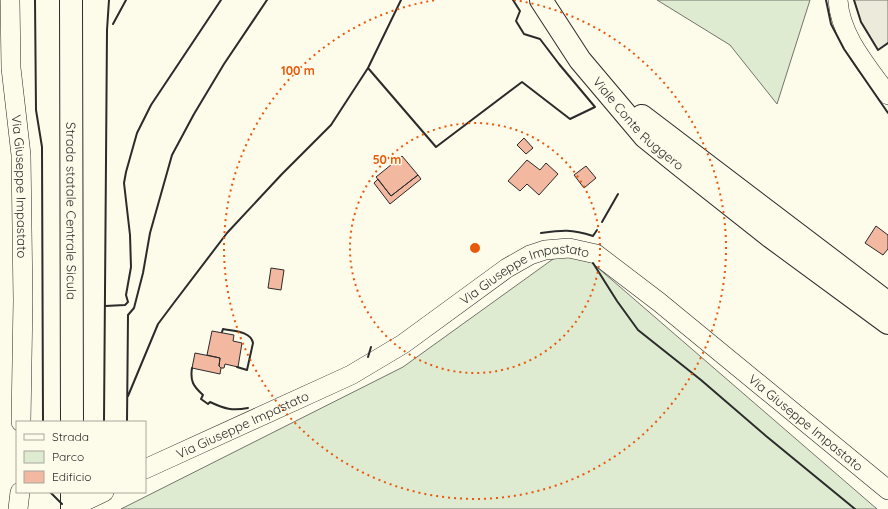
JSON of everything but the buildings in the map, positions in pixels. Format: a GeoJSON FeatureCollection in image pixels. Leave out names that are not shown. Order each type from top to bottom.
{"type":"FeatureCollection","features":[{"type":"Feature","properties":{"kind":"main road"},"geometry":{"type":"LineString","coordinates":[[57,0],[57,79],[71,153]]}},
{"type":"Feature","properties":{"kind":"main road","name":"Strada statale Centrale Sicula"},"geometry":{"type":"LineString","coordinates":[[71,0],[72,421]]}},
{"type":"Feature","properties":{"kind":"main road"},"geometry":{"type":"LineString","coordinates":[[71,51],[80,0]]}},
{"type":"Feature","properties":{"kind":"main road"},"geometry":{"type":"LineString","coordinates":[[541,0],[580,60],[600,84]]}},
{"type":"Feature","properties":{"kind":"main road","name":"Viale Conte Ruggero"},"geometry":{"type":"LineString","coordinates":[[600,84],[646,137],[785,247],[888,323]]}},
{"type":"Feature","properties":{"kind":"main road","name":"Viale Conte Ruggero"},"geometry":{"type":"LineString","coordinates":[[600,84],[888,302]]}},
{"type":"Feature","properties":{"kind":"street","name":"Via Giuseppe Impastato"},"geometry":{"type":"LineString","coordinates":[[10,0],[11,68],[20,155],[22,300],[21,421]]}},
{"type":"Feature","properties":{"kind":"street"},"geometry":{"type":"LineString","coordinates":[[838,0],[844,26],[851,41],[888,95]]}},
{"type":"Feature","properties":{"kind":"street"},"geometry":{"type":"LineString","coordinates":[[785,247],[825,267],[888,313]]}},
{"type":"Feature","properties":{"kind":"street","name":"Via Giuseppe Impastato"},"geometry":{"type":"LineString","coordinates":[[146,469],[351,375],[403,344],[507,268],[530,255],[545,250],[569,248],[596,254],[665,307],[888,490]]}},
{"type":"Feature","properties":{"kind":"street"},"geometry":{"type":"LineString","coordinates":[[18,509],[20,493]]}},
{"type":"Feature","properties":{"kind":"street"},"geometry":{"type":"LineString","coordinates":[[77,501],[101,493]]}},
{"type":"Feature","properties":{"kind":"green space"},"geometry":{"type":"Polygon","coordinates":[[[657,0],[810,0],[777,104],[730,45],[657,0]]]}},
{"type":"Feature","properties":{"kind":"green space"},"geometry":{"type":"Polygon","coordinates":[[[560,254],[590,261],[877,509],[121,509],[403,367],[560,254]]]}},
{"type":"Feature","properties":{"kind":"shaded area"},"geometry":{"type":"Polygon","coordinates":[[[854,0],[888,0],[888,43],[878,50],[861,22],[854,0]]]}},
{"type":"Feature","properties":{"kind":"wall"},"geometry":{"type":"LineString","coordinates":[[35,0],[36,110],[42,147],[43,421]]}},
{"type":"Feature","properties":{"kind":"wall"},"geometry":{"type":"LineString","coordinates":[[104,421],[107,30],[109,0]]}},
{"type":"Feature","properties":{"kind":"wall"},"geometry":{"type":"LineString","coordinates":[[113,24],[126,0]]}},
{"type":"Feature","properties":{"kind":"wall"},"geometry":{"type":"LineString","coordinates":[[105,306],[125,305],[128,302],[126,295],[131,267],[130,235],[124,183],[137,133],[151,105],[221,0]]}},
{"type":"Feature","properties":{"kind":"wall"},"geometry":{"type":"LineString","coordinates":[[127,421],[128,315],[134,308],[143,273],[150,233],[172,155],[194,114],[224,64],[267,0]]}},
{"type":"Feature","properties":{"kind":"wall"},"geometry":{"type":"LineString","coordinates":[[401,0],[368,68],[436,147],[522,82],[570,119],[595,107],[540,39],[524,34],[516,21],[520,11],[513,0]]}},
{"type":"Feature","properties":{"kind":"wall"},"geometry":{"type":"LineString","coordinates":[[826,0],[831,24],[844,49],[888,113]]}},
{"type":"Feature","properties":{"kind":"wall"},"geometry":{"type":"LineString","coordinates":[[854,0],[861,22],[878,50],[888,43]]}},
{"type":"Feature","properties":{"kind":"wall"},"geometry":{"type":"LineString","coordinates":[[128,396],[158,324],[227,233],[282,174],[331,125],[368,68]]}},
{"type":"Feature","properties":{"kind":"wall"},"geometry":{"type":"LineString","coordinates":[[602,222],[618,194]]}},
{"type":"Feature","properties":{"kind":"wall"},"geometry":{"type":"LineString","coordinates":[[541,233],[567,231],[579,232],[593,236],[597,230]]}},
{"type":"Feature","properties":{"kind":"wall"},"geometry":{"type":"LineString","coordinates":[[593,263],[617,301],[638,330],[701,380],[855,509]]}},
{"type":"Feature","properties":{"kind":"wall"},"geometry":{"type":"LineString","coordinates":[[222,332],[223,329],[236,331],[245,334],[252,339],[253,343],[247,370],[237,367]]}},
{"type":"Feature","properties":{"kind":"wall"},"geometry":{"type":"LineString","coordinates":[[368,357],[371,347]]}},
{"type":"Feature","properties":{"kind":"wall"},"geometry":{"type":"LineString","coordinates":[[192,368],[192,380],[197,389],[203,395],[201,399],[208,404],[210,402],[229,409],[248,408]]}},
{"type":"Feature","properties":{"kind":"wall"},"geometry":{"type":"LineString","coordinates":[[51,493],[62,504]]}}]}
